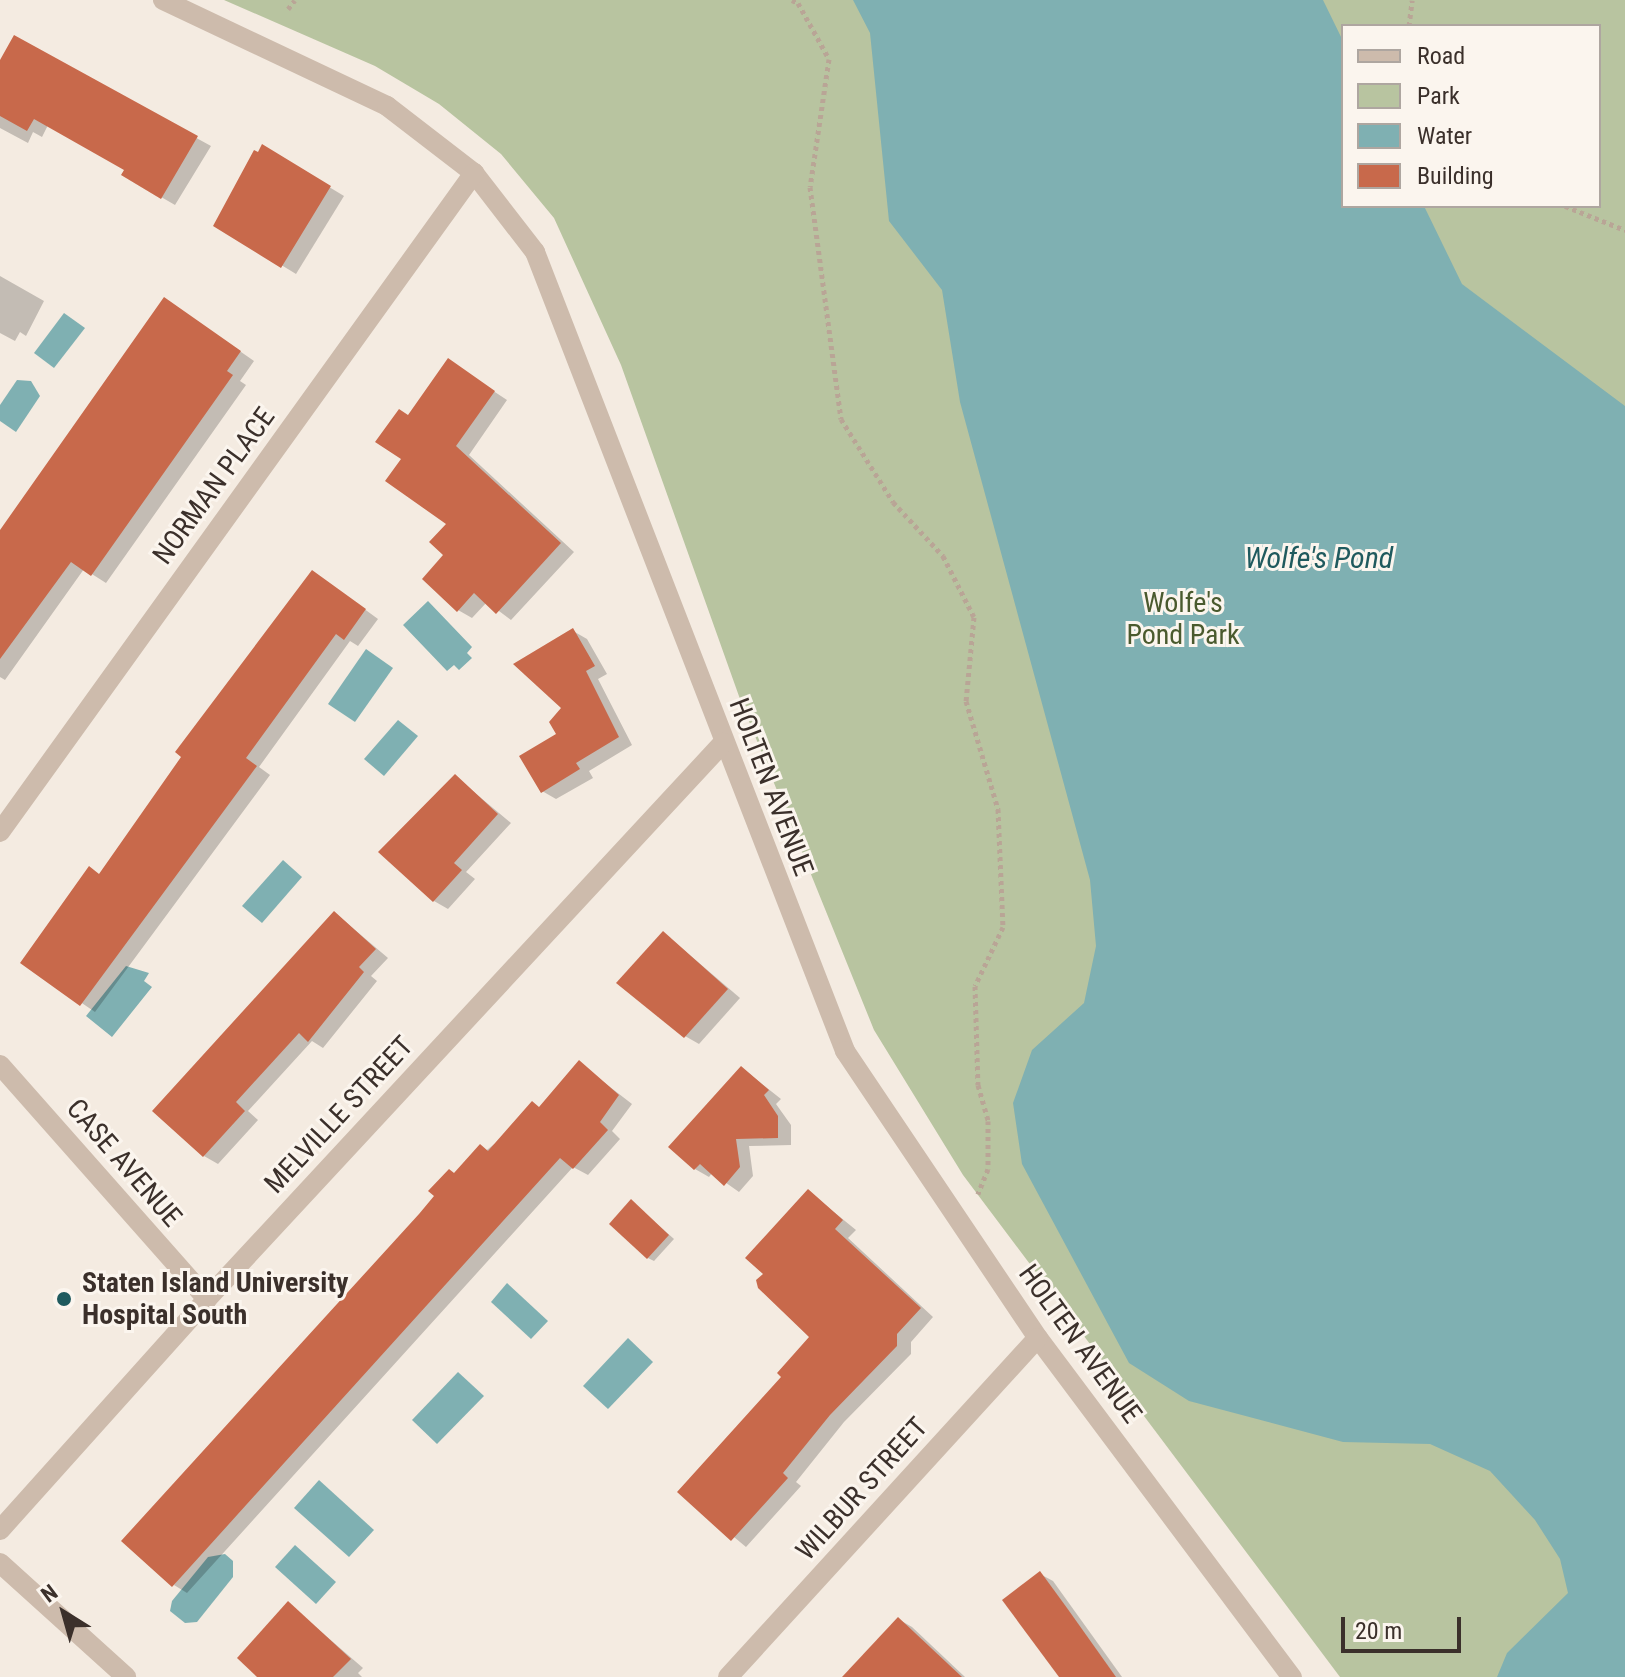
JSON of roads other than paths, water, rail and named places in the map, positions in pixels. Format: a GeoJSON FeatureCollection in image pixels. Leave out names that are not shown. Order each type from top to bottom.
{"type":"FeatureCollection","features":[{"type":"Feature","properties":{"kind":"street","name":"HOLTEN AVENUE"},"geometry":{"type":"LineString","coordinates":[[163,0],[387,106],[474,173],[535,252],[845,1051],[1038,1338],[1292,1677]]}},
{"type":"Feature","properties":{"kind":"street","name":"NORMAN PLACE"},"geometry":{"type":"LineString","coordinates":[[0,832],[474,173]]}},
{"type":"Feature","properties":{"kind":"street","name":"MELVILLE STREET"},"geometry":{"type":"LineString","coordinates":[[0,1530],[207,1299],[723,743]]}},
{"type":"Feature","properties":{"kind":"street","name":"CASE AVENUE"},"geometry":{"type":"LineString","coordinates":[[0,1065],[207,1299]]}},
{"type":"Feature","properties":{"kind":"street","name":"WILBUR STREET"},"geometry":{"type":"LineString","coordinates":[[728,1677],[1038,1338]]}},
{"type":"Feature","properties":{"kind":"street"},"geometry":{"type":"LineString","coordinates":[[0,1563],[126,1677]]}},
{"type":"Feature","properties":{"kind":"water","name":"Wolfe's Pond"},"geometry":{"type":"Polygon","coordinates":[[[853,0],[1323,0],[1341,37],[1341,208],[1425,208],[1462,284],[1625,406],[1625,1677],[1497,1677],[1507,1653],[1568,1593],[1560,1559],[1535,1520],[1490,1471],[1430,1444],[1343,1442],[1189,1401],[1129,1363],[1022,1164],[1013,1103],[1032,1050],[1084,1003],[1096,946],[1090,880],[960,402],[942,290],[889,221],[870,33],[853,0]]]}},
{"type":"Feature","properties":{"kind":"water"},"geometry":{"type":"Polygon","coordinates":[[[64,313],[85,328],[54,368],[34,353],[64,313]]]}},
{"type":"Feature","properties":{"kind":"water"},"geometry":{"type":"Polygon","coordinates":[[[17,380],[31,381],[40,396],[16,432],[0,421],[0,405],[17,380]]]}},
{"type":"Feature","properties":{"kind":"water"},"geometry":{"type":"Polygon","coordinates":[[[428,601],[472,647],[467,653],[472,658],[459,670],[454,665],[447,671],[403,625],[428,601]]]}},
{"type":"Feature","properties":{"kind":"water"},"geometry":{"type":"Polygon","coordinates":[[[366,649],[393,668],[355,722],[328,704],[366,649]]]}},
{"type":"Feature","properties":{"kind":"water"},"geometry":{"type":"Polygon","coordinates":[[[398,720],[418,736],[384,776],[364,759],[398,720]]]}},
{"type":"Feature","properties":{"kind":"water"},"geometry":{"type":"Polygon","coordinates":[[[283,860],[302,877],[262,923],[242,906],[283,860]]]}},
{"type":"Feature","properties":{"kind":"water"},"geometry":{"type":"Polygon","coordinates":[[[126,966],[149,973],[144,981],[152,987],[112,1037],[86,1016],[126,966]]]}},
{"type":"Feature","properties":{"kind":"water"},"geometry":{"type":"Polygon","coordinates":[[[507,1283],[548,1321],[531,1339],[491,1302],[507,1283]]]}},
{"type":"Feature","properties":{"kind":"water"},"geometry":{"type":"Polygon","coordinates":[[[628,1338],[653,1362],[608,1409],[583,1386],[628,1338]]]}},
{"type":"Feature","properties":{"kind":"water"},"geometry":{"type":"Polygon","coordinates":[[[458,1372],[484,1396],[437,1444],[412,1420],[458,1372]]]}},
{"type":"Feature","properties":{"kind":"water"},"geometry":{"type":"Polygon","coordinates":[[[319,1480],[374,1530],[349,1557],[294,1508],[319,1480]]]}},
{"type":"Feature","properties":{"kind":"water"},"geometry":{"type":"Polygon","coordinates":[[[295,1545],[336,1582],[316,1604],[275,1567],[295,1545]]]}},
{"type":"Feature","properties":{"kind":"water"},"geometry":{"type":"Polygon","coordinates":[[[225,1554],[233,1561],[233,1577],[197,1622],[185,1623],[170,1611],[172,1601],[208,1557],[225,1554]]]}},
{"type":"Feature","properties":{"kind":"place","name":"Staten Island University Hospital South"},"geometry":{"type":"Point","coordinates":[64,1299]}},
{"type":"Feature","properties":{"kind":"park label","name":"Wolfe's Pond Park"},"geometry":{"type":"Point","coordinates":[1183,619]}}]}
